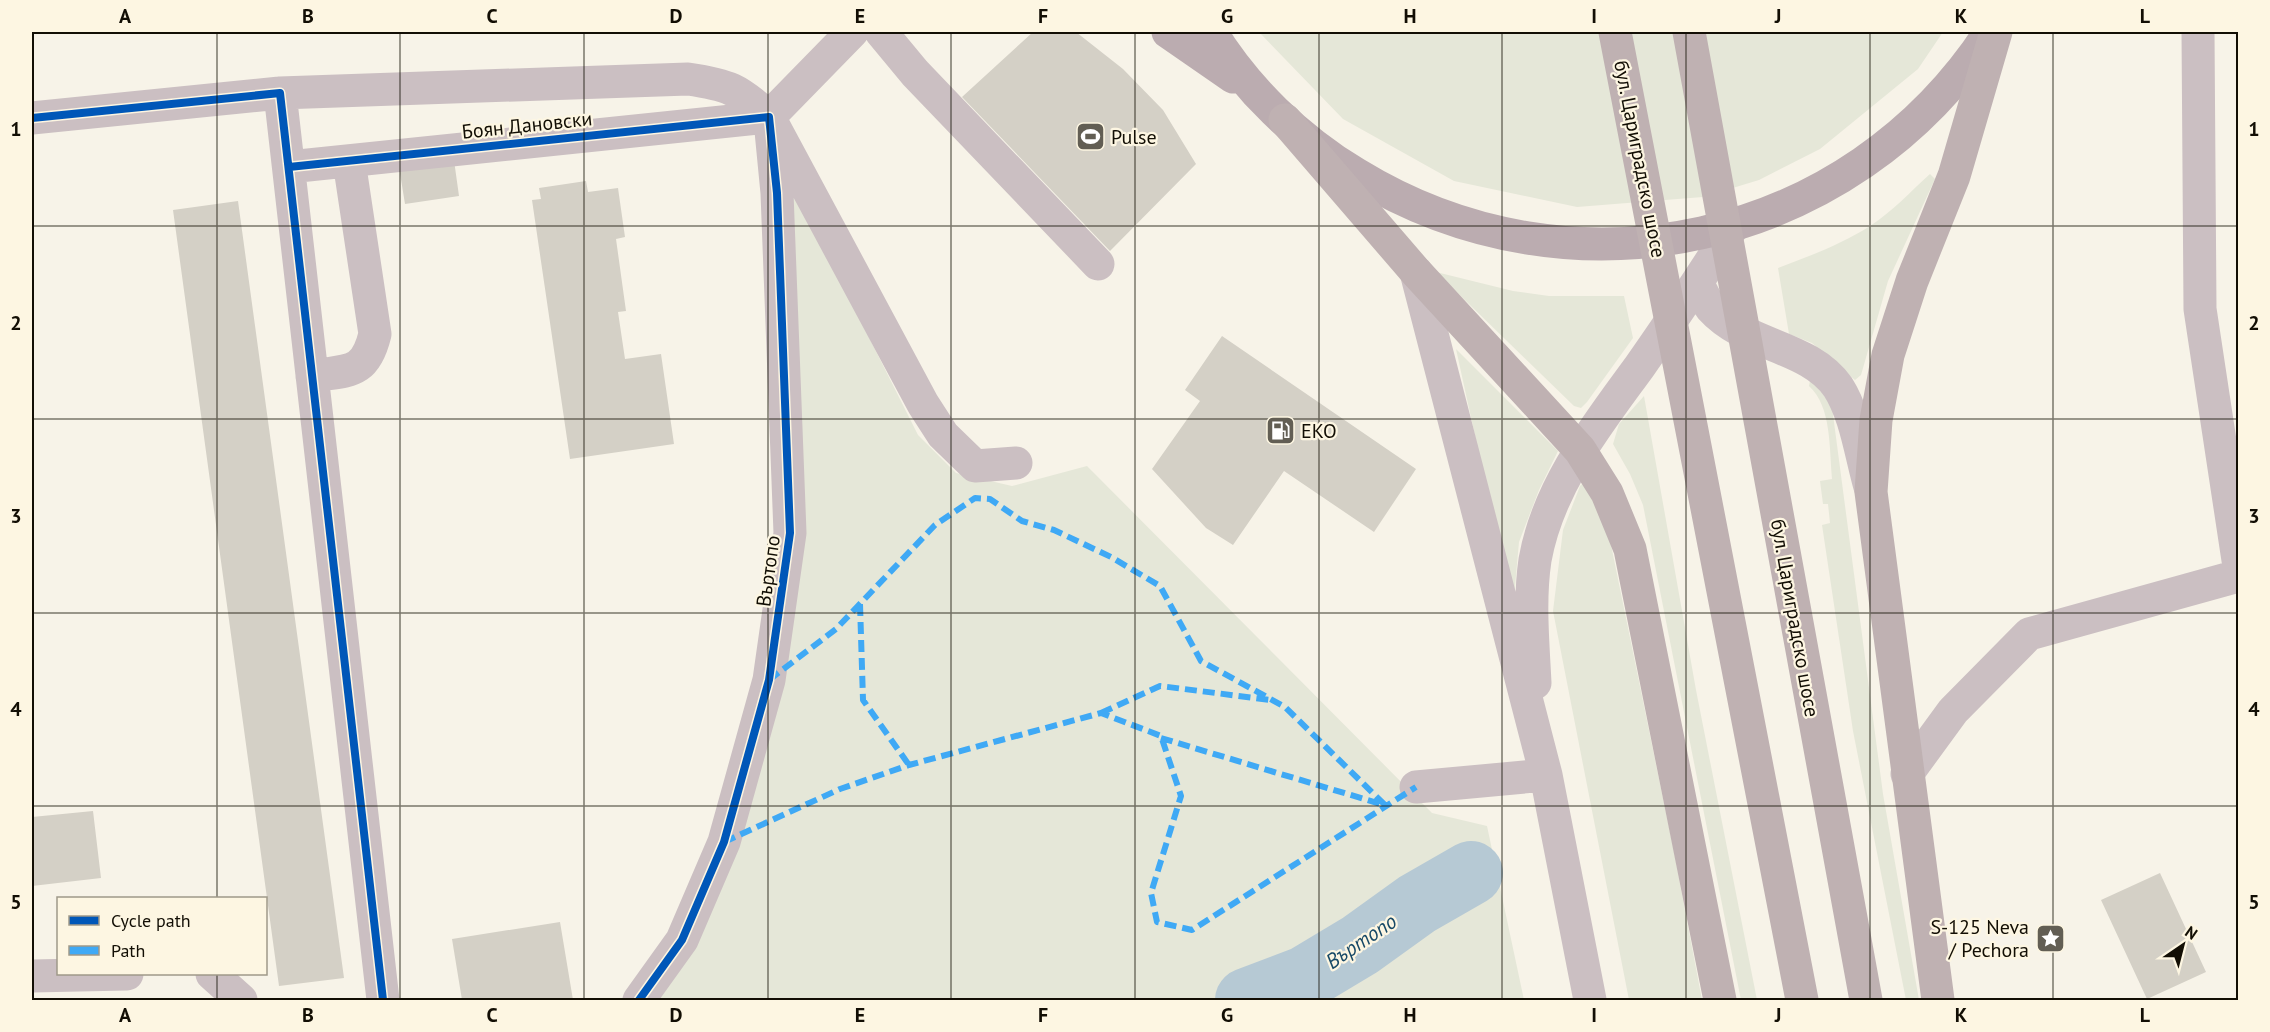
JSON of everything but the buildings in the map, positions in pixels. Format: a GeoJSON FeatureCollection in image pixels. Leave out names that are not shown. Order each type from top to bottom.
{"type":"FeatureCollection","features":[{"type":"Feature","properties":{"kind":"highway","name":"бул. Цариградско шосе"},"geometry":{"type":"LineString","coordinates":[[1615,32],[1802,1000]]}},
{"type":"Feature","properties":{"kind":"highway","name":"бул. Цариградско шосе"},"geometry":{"type":"LineString","coordinates":[[1689,32],[1866,1000]]}},
{"type":"Feature","properties":{"kind":"highway"},"geometry":{"type":"LineString","coordinates":[[1938,1000],[1871,492],[1876,420],[1887,355],[1912,281],[1954,176],[1996,32]]}},
{"type":"Feature","properties":{"kind":"highway"},"geometry":{"type":"LineString","coordinates":[[1285,120],[1416,272],[1580,450],[1607,493],[1630,549],[1720,1000]]}},
{"type":"Feature","properties":{"kind":"main road"},"geometry":{"type":"LineString","coordinates":[[1168,32],[1262,98]]}},
{"type":"Feature","properties":{"kind":"main road"},"geometry":{"type":"LineString","coordinates":[[1211,32],[1262,98],[1285,120],[1331,159],[1382,190],[1437,215],[1495,233],[1554,243],[1615,245],[1674,239],[1733,226],[1817,192],[1875,156],[1927,112],[1971,60],[1990,32]]}},
{"type":"Feature","properties":{"kind":"street"},"geometry":{"type":"LineString","coordinates":[[769,117],[852,32]]}},
{"type":"Feature","properties":{"kind":"street"},"geometry":{"type":"LineString","coordinates":[[880,32],[915,73],[1098,264]]}},
{"type":"Feature","properties":{"kind":"street"},"geometry":{"type":"LineString","coordinates":[[2198,32],[2200,309],[2238,560]]}},
{"type":"Feature","properties":{"kind":"street"},"geometry":{"type":"LineString","coordinates":[[32,117],[280,93],[688,79],[717,83],[744,94],[769,117],[923,404],[943,435],[975,466],[1016,463]]}},
{"type":"Feature","properties":{"kind":"street"},"geometry":{"type":"LineString","coordinates":[[280,93],[383,1000]]}},
{"type":"Feature","properties":{"kind":"street","name":"Боян Дановски"},"geometry":{"type":"LineString","coordinates":[[289,167],[769,117]]}},
{"type":"Feature","properties":{"kind":"street","name":"Въртопо"},"geometry":{"type":"LineString","coordinates":[[639,1000],[682,939],[724,842],[769,680],[790,533],[777,193],[769,117]]}},
{"type":"Feature","properties":{"kind":"street"},"geometry":{"type":"LineString","coordinates":[[312,376],[357,368],[370,353],[375,334],[349,161]]}},
{"type":"Feature","properties":{"kind":"street"},"geometry":{"type":"LineString","coordinates":[[1538,742],[1532,610],[1535,560],[1553,502],[1580,450],[1698,284],[1733,226]]}},
{"type":"Feature","properties":{"kind":"street"},"geometry":{"type":"LineString","coordinates":[[1416,272],[1546,775],[1590,1000]]}},
{"type":"Feature","properties":{"kind":"street"},"geometry":{"type":"LineString","coordinates":[[1698,284],[1709,306],[1738,329],[1813,363],[1826,374],[1846,405],[1871,492]]}},
{"type":"Feature","properties":{"kind":"street"},"geometry":{"type":"LineString","coordinates":[[1907,774],[1953,711],[2030,634],[2238,576]]}},
{"type":"Feature","properties":{"kind":"street"},"geometry":{"type":"LineString","coordinates":[[1416,787],[1546,775]]}},
{"type":"Feature","properties":{"kind":"street"},"geometry":{"type":"LineString","coordinates":[[41,984],[118,975]]}},
{"type":"Feature","properties":{"kind":"street"},"geometry":{"type":"LineString","coordinates":[[213,975],[241,1000]]}},
{"type":"Feature","properties":{"kind":"shaded area"},"geometry":{"type":"Polygon","coordinates":[[[1259,32],[1943,32],[1918,69],[1820,149],[1759,180],[1703,197],[1577,207],[1454,181],[1343,119],[1259,32]]]}},
{"type":"Feature","properties":{"kind":"shaded area"},"geometry":{"type":"Polygon","coordinates":[[[1930,174],[1935,179],[1888,281],[1861,375],[1855,380],[1812,343],[1789,334],[1778,268],[1837,244],[1870,226],[1894,208],[1930,174]]]}},
{"type":"Feature","properties":{"kind":"shaded area"},"geometry":{"type":"Polygon","coordinates":[[[796,192],[918,435],[956,473],[1012,486],[1087,466],[1432,813],[1487,826],[1524,1000],[639,1000],[724,842],[790,533],[777,193],[796,192]]]}},
{"type":"Feature","properties":{"kind":"shaded area"},"geometry":{"type":"Polygon","coordinates":[[[1436,272],[1513,291],[1549,296],[1624,296],[1633,338],[1587,402],[1581,408],[1574,406],[1436,272]]]}},
{"type":"Feature","properties":{"kind":"shaded area"},"geometry":{"type":"Polygon","coordinates":[[[1456,349],[1558,451],[1539,490],[1519,542],[1513,609],[1456,349]]]}},
{"type":"Feature","properties":{"kind":"shaded area"},"geometry":{"type":"Polygon","coordinates":[[[1810,381],[1814,381],[1832,407],[1883,794],[1919,1000],[1906,1000],[1853,731],[1822,525],[1830,523],[1828,504],[1823,504],[1820,481],[1832,479],[1828,429],[1822,405],[1809,386],[1810,381]]]}},
{"type":"Feature","properties":{"kind":"shaded area"},"geometry":{"type":"Polygon","coordinates":[[[1644,396],[1696,690],[1757,1000],[1741,1000],[1643,505],[1630,474],[1613,444],[1619,424],[1644,396]]]}},
{"type":"Feature","properties":{"kind":"shaded area"},"geometry":{"type":"Polygon","coordinates":[[[1585,481],[1610,540],[1702,1000],[1629,1000],[1553,611],[1563,530],[1580,486],[1585,481]]]}},
{"type":"Feature","properties":{"kind":"waterway","name":"Въртопо"},"geometry":{"type":"LineString","coordinates":[[1247,1000],[1305,978],[1360,945],[1417,904],[1471,873]]}},
{"type":"Feature","properties":{"kind":"marked path"},"geometry":{"type":"LineString","coordinates":[[769,680],[836,629],[935,525],[975,498],[990,499],[1022,521],[1054,530],[1111,557],[1160,586],[1201,661],[1285,707],[1386,806]]}},
{"type":"Feature","properties":{"kind":"marked path"},"geometry":{"type":"LineString","coordinates":[[860,604],[863,700],[909,765]]}},
{"type":"Feature","properties":{"kind":"marked path"},"geometry":{"type":"LineString","coordinates":[[1101,713],[1160,686],[1271,700]]}},
{"type":"Feature","properties":{"kind":"marked path"},"geometry":{"type":"LineString","coordinates":[[724,842],[840,789],[909,765],[1101,713],[1161,736],[1181,796],[1151,893],[1157,922],[1192,930],[1416,787]]}},
{"type":"Feature","properties":{"kind":"marked path"},"geometry":{"type":"LineString","coordinates":[[1161,738],[1384,805]]}},
{"type":"Feature","properties":{"kind":"cycle path"},"geometry":{"type":"LineString","coordinates":[[32,118],[280,93],[383,1000]]}},
{"type":"Feature","properties":{"kind":"cycle path"},"geometry":{"type":"LineString","coordinates":[[289,167],[769,117],[777,193],[790,533],[769,680],[724,842],[682,940],[639,1000]]}},
{"type":"Feature","properties":{"kind":"place","name":"Pulse"},"geometry":{"type":"Point","coordinates":[1090,137]}},
{"type":"Feature","properties":{"kind":"place","name":"EKO"},"geometry":{"type":"Point","coordinates":[1280,431]}},
{"type":"Feature","properties":{"kind":"place","name":"S-125 Neva / Pechora"},"geometry":{"type":"Point","coordinates":[2050,938]}}]}
